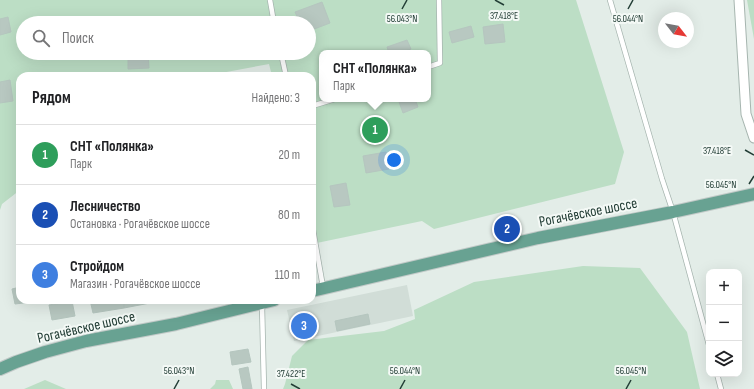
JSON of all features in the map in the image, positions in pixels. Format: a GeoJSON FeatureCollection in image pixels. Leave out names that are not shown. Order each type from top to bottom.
{"type":"FeatureCollection","features":[{"type":"Feature","properties":{"kind":"main road","name":"Рогачёвское шоссе"},"geometry":{"type":"LineString","coordinates":[[318,290],[538,238],[673,212],[754,194]]}},
{"type":"Feature","properties":{"kind":"main road","name":"Рогачёвское шоссе"},"geometry":{"type":"LineString","coordinates":[[0,369],[45,352],[86,341],[176,324],[258,304]]}},
{"type":"Feature","properties":{"kind":"street"},"geometry":{"type":"LineString","coordinates":[[739,0],[746,114],[754,138]]}},
{"type":"Feature","properties":{"kind":"lane"},"geometry":{"type":"LineString","coordinates":[[270,0],[273,16]]}},
{"type":"Feature","properties":{"kind":"lane"},"geometry":{"type":"LineString","coordinates":[[431,66],[440,63],[439,0]]}},
{"type":"Feature","properties":{"kind":"lane"},"geometry":{"type":"LineString","coordinates":[[610,0],[673,212],[708,341]]}},
{"type":"Feature","properties":{"kind":"lane"},"geometry":{"type":"LineString","coordinates":[[283,60],[285,72]]}},
{"type":"Feature","properties":{"kind":"lane"},"geometry":{"type":"LineString","coordinates":[[316,268],[318,290]]}},
{"type":"Feature","properties":{"kind":"lane"},"geometry":{"type":"LineString","coordinates":[[262,304],[264,389]]}},
{"type":"Feature","properties":{"kind":"lane"},"geometry":{"type":"LineString","coordinates":[[718,377],[721,389]]}},
{"type":"Feature","properties":{"kind":"shaded area"},"geometry":{"type":"Polygon","coordinates":[[[407,285],[413,316],[294,341],[287,310],[407,285]]]}},
{"type":"Feature","properties":{"kind":"green space"},"geometry":{"type":"Polygon","coordinates":[[[0,0],[576,0],[624,152],[615,184],[434,229],[422,221],[316,243],[316,72],[271,72],[269,64],[226,72],[16,72],[16,193],[2,204],[0,210],[0,0]]]}},
{"type":"Feature","properties":{"kind":"green space"},"geometry":{"type":"Polygon","coordinates":[[[747,0],[754,0],[754,39],[747,0]]]}},
{"type":"Feature","properties":{"kind":"green space"},"geometry":{"type":"Polygon","coordinates":[[[583,266],[640,268],[687,332],[700,389],[283,389],[292,356],[308,340],[384,331],[415,319],[414,310],[474,282],[583,266]]]}},
{"type":"Feature","properties":{"kind":"green space"},"geometry":{"type":"Polygon","coordinates":[[[45,380],[66,389],[24,389],[45,380]]]}},
{"type":"Feature","properties":{"kind":"green space"},"geometry":{"type":"Polygon","coordinates":[[[216,380],[229,380],[233,389],[210,389],[215,384],[216,380]]]}},
{"type":"Feature","properties":{"kind":"building"},"geometry":{"type":"Polygon","coordinates":[[[322,2],[330,23],[316,28],[316,16],[297,16],[295,12],[322,2]]]}},
{"type":"Feature","properties":{"kind":"building"},"geometry":{"type":"Polygon","coordinates":[[[8,17],[11,32],[0,35],[0,19],[8,17]]]}},
{"type":"Feature","properties":{"kind":"building"},"geometry":{"type":"Polygon","coordinates":[[[503,24],[505,42],[485,44],[483,27],[503,24]]]}},
{"type":"Feature","properties":{"kind":"building"},"geometry":{"type":"Polygon","coordinates":[[[471,26],[474,37],[452,43],[449,32],[471,26]]]}},
{"type":"Feature","properties":{"kind":"building"},"geometry":{"type":"Polygon","coordinates":[[[407,40],[411,49],[388,50],[387,47],[407,40]]]}},
{"type":"Feature","properties":{"kind":"building"},"geometry":{"type":"Polygon","coordinates":[[[128,60],[148,60],[149,68],[128,69],[128,60]]]}},
{"type":"Feature","properties":{"kind":"building"},"geometry":{"type":"Polygon","coordinates":[[[10,80],[13,101],[0,103],[0,82],[10,80]]]}},
{"type":"Feature","properties":{"kind":"building"},"geometry":{"type":"Polygon","coordinates":[[[399,102],[416,102],[418,107],[403,113],[399,102]]]}},
{"type":"Feature","properties":{"kind":"building"},"geometry":{"type":"Polygon","coordinates":[[[386,152],[389,169],[366,173],[363,156],[386,152]]]}},
{"type":"Feature","properties":{"kind":"building"},"geometry":{"type":"Polygon","coordinates":[[[346,183],[350,205],[334,207],[330,186],[346,183]]]}},
{"type":"Feature","properties":{"kind":"building"},"geometry":{"type":"Polygon","coordinates":[[[16,288],[16,304],[15,304],[12,289],[16,288]]]}},
{"type":"Feature","properties":{"kind":"building"},"geometry":{"type":"Polygon","coordinates":[[[73,304],[75,316],[52,320],[49,305],[73,304]]]}},
{"type":"Feature","properties":{"kind":"building"},"geometry":{"type":"Polygon","coordinates":[[[91,304],[124,304],[124,308],[93,313],[91,304]]]}},
{"type":"Feature","properties":{"kind":"building"},"geometry":{"type":"Polygon","coordinates":[[[124,304],[145,304],[124,308],[124,304]]]}},
{"type":"Feature","properties":{"kind":"building"},"geometry":{"type":"Polygon","coordinates":[[[368,314],[370,324],[337,331],[335,321],[368,314]]]}},
{"type":"Feature","properties":{"kind":"building"},"geometry":{"type":"Polygon","coordinates":[[[314,320],[317,333],[297,337],[294,324],[314,320]]]}},
{"type":"Feature","properties":{"kind":"building"},"geometry":{"type":"Polygon","coordinates":[[[248,349],[251,362],[232,365],[230,352],[248,349]]]}},
{"type":"Feature","properties":{"kind":"building"},"geometry":{"type":"Polygon","coordinates":[[[248,367],[252,389],[243,389],[239,369],[248,367]]]}},
{"type":"Feature","properties":{"kind":"place","name":"СНТ «Полянка»"},"geometry":{"type":"Point","coordinates":[375,130]}},
{"type":"Feature","properties":{"kind":"place","name":"Лесничество"},"geometry":{"type":"Point","coordinates":[507,229]}},
{"type":"Feature","properties":{"kind":"place","name":"Стройдом"},"geometry":{"type":"Point","coordinates":[304,326]}}]}
